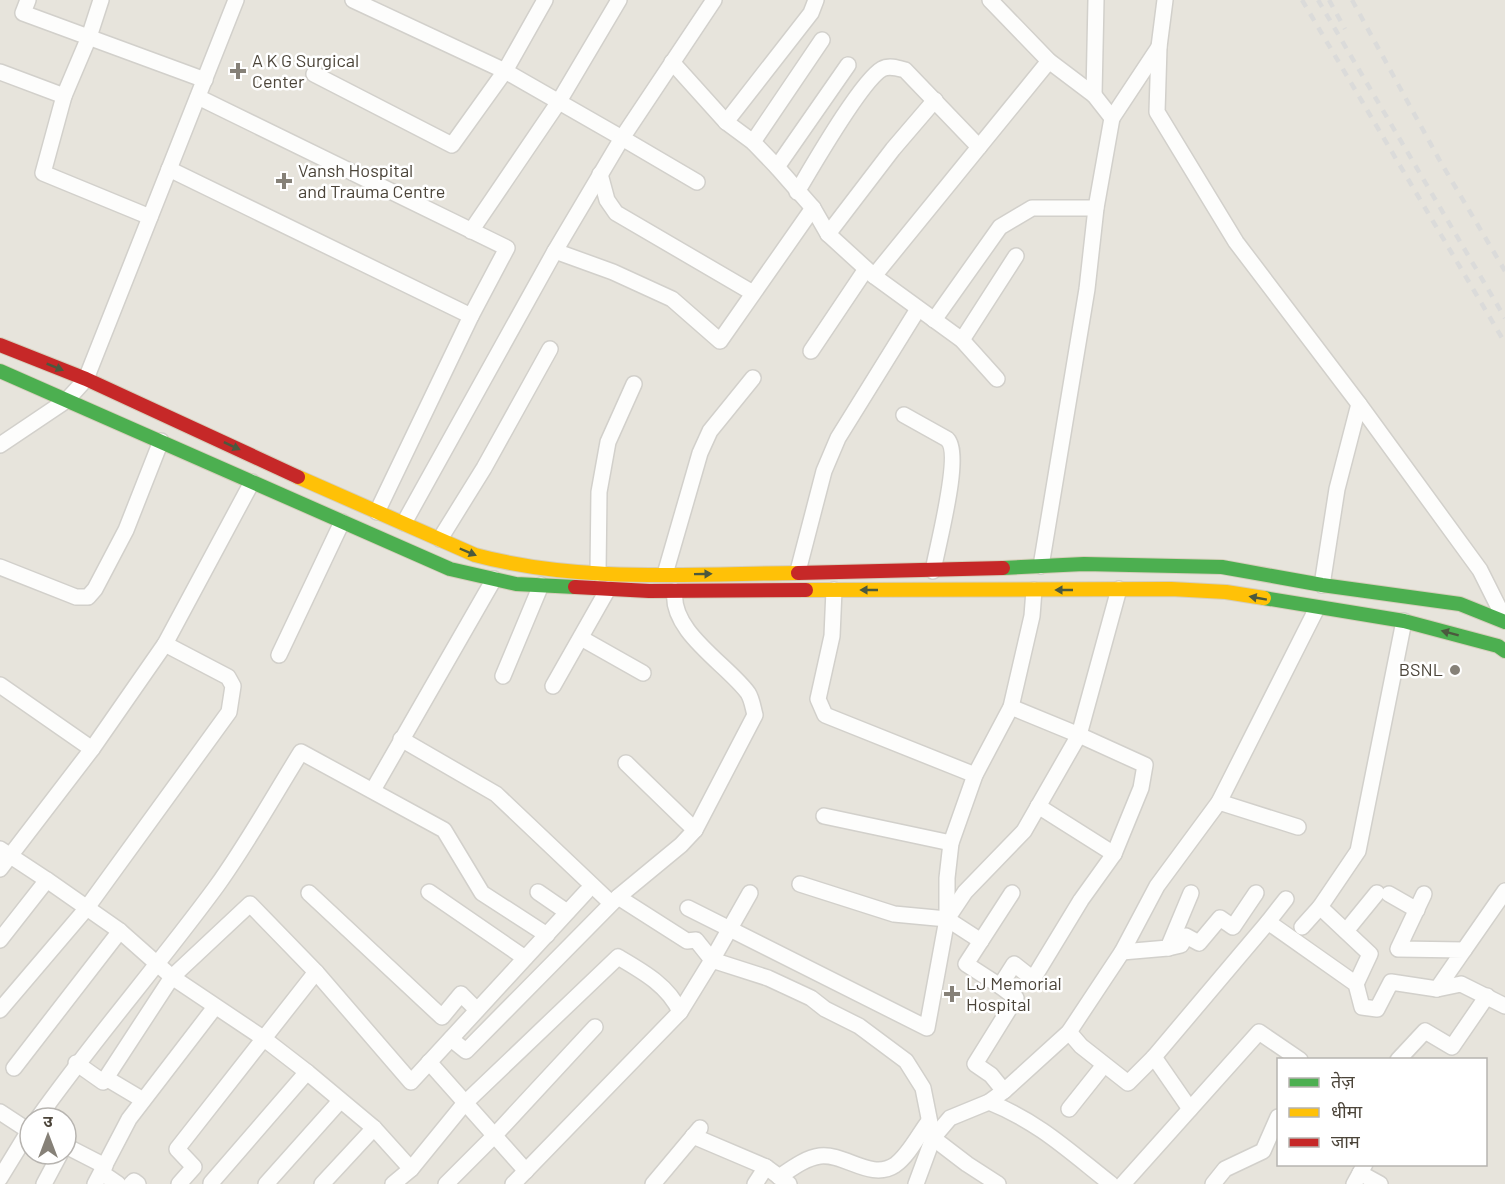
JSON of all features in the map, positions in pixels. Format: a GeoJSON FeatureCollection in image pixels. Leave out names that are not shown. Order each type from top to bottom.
{"type":"FeatureCollection","features":[{"type":"Feature","properties":{"kind":"main road"},"geometry":{"type":"LineString","coordinates":[[0,345],[86,379],[376,512],[476,555],[501,562],[598,573],[665,574],[933,571],[1041,566],[1222,567],[1322,585],[1460,604],[1505,621]]}},
{"type":"Feature","properties":{"kind":"main road"},"geometry":{"type":"LineString","coordinates":[[0,371],[450,569],[494,579],[541,585],[675,591],[1119,589],[1226,592],[1404,621],[1498,646],[1505,651]]}},
{"type":"Feature","properties":{"kind":"street"},"geometry":{"type":"LineString","coordinates":[[28,0],[23,13],[204,80]]}},
{"type":"Feature","properties":{"kind":"street"},"geometry":{"type":"LineString","coordinates":[[101,0],[89,37],[64,96],[43,173],[150,217]]}},
{"type":"Feature","properties":{"kind":"street"},"geometry":{"type":"LineString","coordinates":[[0,445],[67,400],[86,379],[236,0]]}},
{"type":"Feature","properties":{"kind":"street"},"geometry":{"type":"LineString","coordinates":[[353,0],[505,71],[697,182]]}},
{"type":"Feature","properties":{"kind":"street"},"geometry":{"type":"LineString","coordinates":[[314,74],[452,145],[505,71],[545,0]]}},
{"type":"Feature","properties":{"kind":"street"},"geometry":{"type":"LineString","coordinates":[[471,231],[558,103],[619,0]]}},
{"type":"Feature","properties":{"kind":"street"},"geometry":{"type":"LineString","coordinates":[[404,523],[600,174],[714,0]]}},
{"type":"Feature","properties":{"kind":"street"},"geometry":{"type":"LineString","coordinates":[[726,122],[811,13],[816,0]]}},
{"type":"Feature","properties":{"kind":"street"},"geometry":{"type":"LineString","coordinates":[[990,0],[1049,61],[1094,95],[1112,118]]}},
{"type":"Feature","properties":{"kind":"street"},"geometry":{"type":"LineString","coordinates":[[1094,95],[1096,0]]}},
{"type":"Feature","properties":{"kind":"street"},"geometry":{"type":"LineString","coordinates":[[1165,0],[1159,47],[1156,112],[1236,242],[1359,404],[1480,570],[1505,621]]}},
{"type":"Feature","properties":{"kind":"street"},"geometry":{"type":"LineString","coordinates":[[753,142],[822,40]]}},
{"type":"Feature","properties":{"kind":"street"},"geometry":{"type":"LineString","coordinates":[[1041,566],[1088,289],[1096,208],[1112,118],[1159,47]]}},
{"type":"Feature","properties":{"kind":"street"},"geometry":{"type":"LineString","coordinates":[[811,351],[870,272],[979,147],[1049,61]]}},
{"type":"Feature","properties":{"kind":"street"},"geometry":{"type":"LineString","coordinates":[[672,62],[726,122],[753,142],[777,167],[813,208],[828,234],[870,272],[962,340],[997,380]]}},
{"type":"Feature","properties":{"kind":"street"},"geometry":{"type":"LineString","coordinates":[[777,167],[848,65]]}},
{"type":"Feature","properties":{"kind":"street"},"geometry":{"type":"LineString","coordinates":[[797,192],[859,94],[883,69],[896,67],[905,70],[979,147]]}},
{"type":"Feature","properties":{"kind":"street"},"geometry":{"type":"LineString","coordinates":[[0,72],[64,96]]}},
{"type":"Feature","properties":{"kind":"street"},"geometry":{"type":"LineString","coordinates":[[198,97],[507,248],[471,316],[376,512]]}},
{"type":"Feature","properties":{"kind":"street"},"geometry":{"type":"LineString","coordinates":[[828,234],[892,149],[935,100]]}},
{"type":"Feature","properties":{"kind":"street"},"geometry":{"type":"LineString","coordinates":[[170,169],[471,316]]}},
{"type":"Feature","properties":{"kind":"street"},"geometry":{"type":"LineString","coordinates":[[600,174],[607,200],[616,213],[753,293]]}},
{"type":"Feature","properties":{"kind":"street"},"geometry":{"type":"LineString","coordinates":[[555,251],[613,272],[672,300],[720,341],[813,208]]}},
{"type":"Feature","properties":{"kind":"street"},"geometry":{"type":"LineString","coordinates":[[934,320],[1000,227],[1032,208],[1096,208]]}},
{"type":"Feature","properties":{"kind":"street"},"geometry":{"type":"LineString","coordinates":[[962,340],[1016,256]]}},
{"type":"Feature","properties":{"kind":"street"},"geometry":{"type":"LineString","coordinates":[[798,571],[824,471],[838,438],[918,309]]}},
{"type":"Feature","properties":{"kind":"street"},"geometry":{"type":"LineString","coordinates":[[440,539],[484,468],[550,349]]}},
{"type":"Feature","properties":{"kind":"street"},"geometry":{"type":"LineString","coordinates":[[665,574],[700,453],[710,431],[753,378]]}},
{"type":"Feature","properties":{"kind":"street"},"geometry":{"type":"LineString","coordinates":[[598,573],[599,492],[606,452],[634,384]]}},
{"type":"Feature","properties":{"kind":"street"},"geometry":{"type":"LineString","coordinates":[[1322,585],[1337,489],[1359,404]]}},
{"type":"Feature","properties":{"kind":"street"},"geometry":{"type":"LineString","coordinates":[[904,415],[947,440],[953,451],[953,477],[933,571]]}},
{"type":"Feature","properties":{"kind":"street"},"geometry":{"type":"LineString","coordinates":[[0,567],[76,597],[88,597],[95,589],[126,530],[161,441]]}},
{"type":"Feature","properties":{"kind":"street"},"geometry":{"type":"LineString","coordinates":[[0,869],[5,852],[92,749],[165,644],[252,482]]}},
{"type":"Feature","properties":{"kind":"street"},"geometry":{"type":"LineString","coordinates":[[279,655],[342,522]]}},
{"type":"Feature","properties":{"kind":"street"},"geometry":{"type":"LineString","coordinates":[[373,790],[494,579]]}},
{"type":"Feature","properties":{"kind":"street"},"geometry":{"type":"LineString","coordinates":[[503,676],[541,585]]}},
{"type":"Feature","properties":{"kind":"street"},"geometry":{"type":"LineString","coordinates":[[553,686],[608,589]]}},
{"type":"Feature","properties":{"kind":"street"},"geometry":{"type":"LineString","coordinates":[[947,919],[964,892],[1024,831],[1079,735],[1119,589]]}},
{"type":"Feature","properties":{"kind":"street"},"geometry":{"type":"LineString","coordinates":[[834,590],[832,636],[818,699],[825,715],[975,775]]}},
{"type":"Feature","properties":{"kind":"street"},"geometry":{"type":"LineString","coordinates":[[688,908],[927,1028],[947,919],[947,878],[951,843],[975,775],[1011,707],[1032,616],[1034,590]]}},
{"type":"Feature","properties":{"kind":"street"},"geometry":{"type":"LineString","coordinates":[[451,1039],[466,1051],[614,900],[681,845],[695,830],[754,715],[748,693],[684,625],[674,597],[675,591]]}},
{"type":"Feature","properties":{"kind":"street"},"geometry":{"type":"LineString","coordinates":[[916,1184],[933,1138],[950,1118],[988,1102],[1004,1091],[1069,1032],[1122,952],[1157,886],[1220,802],[1317,608]]}},
{"type":"Feature","properties":{"kind":"street"},"geometry":{"type":"LineString","coordinates":[[1302,927],[1320,908],[1358,851],[1404,621]]}},
{"type":"Feature","properties":{"kind":"street"},"geometry":{"type":"LineString","coordinates":[[581,638],[643,673]]}},
{"type":"Feature","properties":{"kind":"street"},"geometry":{"type":"LineString","coordinates":[[0,1010],[86,909],[229,712],[233,686],[228,677],[165,644]]}},
{"type":"Feature","properties":{"kind":"street"},"geometry":{"type":"LineString","coordinates":[[0,685],[92,749]]}},
{"type":"Feature","properties":{"kind":"street"},"geometry":{"type":"LineString","coordinates":[[1000,986],[1014,964],[1033,979],[1081,900],[1114,854],[1141,788],[1145,765],[1011,707]]}},
{"type":"Feature","properties":{"kind":"street"},"geometry":{"type":"LineString","coordinates":[[401,739],[496,794],[614,900],[687,940],[696,940],[712,960],[768,978],[811,998],[825,1009],[878,1039],[906,1060],[923,1088],[933,1138],[998,1184]]}},
{"type":"Feature","properties":{"kind":"street"},"geometry":{"type":"LineString","coordinates":[[46,1106],[76,1063],[157,966],[218,884],[302,752],[444,830],[482,893],[547,935]]}},
{"type":"Feature","properties":{"kind":"street"},"geometry":{"type":"LineString","coordinates":[[626,763],[695,830]]}},
{"type":"Feature","properties":{"kind":"street"},"geometry":{"type":"LineString","coordinates":[[1220,802],[1298,827]]}},
{"type":"Feature","properties":{"kind":"street"},"geometry":{"type":"LineString","coordinates":[[1038,806],[1114,854]]}},
{"type":"Feature","properties":{"kind":"street"},"geometry":{"type":"LineString","coordinates":[[824,816],[951,843]]}},
{"type":"Feature","properties":{"kind":"street"},"geometry":{"type":"LineString","coordinates":[[5,852],[120,931],[172,978],[263,1038],[307,1072],[374,1128],[411,1169]]}},
{"type":"Feature","properties":{"kind":"street"},"geometry":{"type":"LineString","coordinates":[[0,940],[46,880]]}},
{"type":"Feature","properties":{"kind":"street"},"geometry":{"type":"LineString","coordinates":[[800,884],[894,914],[947,919],[981,941]]}},
{"type":"Feature","properties":{"kind":"street"},"geometry":{"type":"LineString","coordinates":[[1437,989],[1505,891]]}},
{"type":"Feature","properties":{"kind":"street"},"geometry":{"type":"LineString","coordinates":[[429,892],[525,958]]}},
{"type":"Feature","properties":{"kind":"street"},"geometry":{"type":"LineString","coordinates":[[538,892],[567,912]]}},
{"type":"Feature","properties":{"kind":"street"},"geometry":{"type":"LineString","coordinates":[[76,1063],[103,1082],[172,978],[250,904],[316,972],[411,1082],[586,892]]}},
{"type":"Feature","properties":{"kind":"street"},"geometry":{"type":"LineString","coordinates":[[309,893],[442,1017],[461,994],[477,1010]]}},
{"type":"Feature","properties":{"kind":"street"},"geometry":{"type":"LineString","coordinates":[[513,1184],[680,1012],[750,893]]}},
{"type":"Feature","properties":{"kind":"street"},"geometry":{"type":"LineString","coordinates":[[1004,1091],[991,1075],[975,1064],[1016,998],[966,964],[1012,893]]}},
{"type":"Feature","properties":{"kind":"street"},"geometry":{"type":"LineString","coordinates":[[1168,948],[1191,893]]}},
{"type":"Feature","properties":{"kind":"street"},"geometry":{"type":"LineString","coordinates":[[1122,952],[1139,948],[1152,951],[1168,948],[1180,945],[1186,936],[1199,943],[1220,918],[1233,927],[1256,893]]}},
{"type":"Feature","properties":{"kind":"street"},"geometry":{"type":"LineString","coordinates":[[1346,931],[1383,893],[1417,910]]}},
{"type":"Feature","properties":{"kind":"street"},"geometry":{"type":"LineString","coordinates":[[1424,894],[1398,950],[1464,950]]}},
{"type":"Feature","properties":{"kind":"street"},"geometry":{"type":"LineString","coordinates":[[1069,1032],[1081,1046],[1128,1083],[1154,1057],[1286,899]]}},
{"type":"Feature","properties":{"kind":"street"},"geometry":{"type":"LineString","coordinates":[[1320,908],[1370,954],[1356,984],[1362,1007],[1377,1009],[1392,982],[1437,989],[1461,984],[1505,1006]]}},
{"type":"Feature","properties":{"kind":"street"},"geometry":{"type":"LineString","coordinates":[[1268,922],[1356,984]]}},
{"type":"Feature","properties":{"kind":"street"},"geometry":{"type":"LineString","coordinates":[[14,1068],[120,931]]}},
{"type":"Feature","properties":{"kind":"street"},"geometry":{"type":"LineString","coordinates":[[393,1184],[411,1169],[464,1104],[618,957],[646,973],[675,999],[680,1012]]}},
{"type":"Feature","properties":{"kind":"street"},"geometry":{"type":"LineString","coordinates":[[179,1184],[194,1167],[177,1149],[316,972]]}},
{"type":"Feature","properties":{"kind":"street"},"geometry":{"type":"LineString","coordinates":[[1399,1058],[1425,1031],[1452,1047],[1487,996]]}},
{"type":"Feature","properties":{"kind":"street"},"geometry":{"type":"LineString","coordinates":[[101,1174],[129,1119],[215,1008]]}},
{"type":"Feature","properties":{"kind":"street"},"geometry":{"type":"LineString","coordinates":[[446,1184],[595,1027]]}},
{"type":"Feature","properties":{"kind":"street"},"geometry":{"type":"LineString","coordinates":[[1123,1184],[1259,1032],[1298,1058]]}},
{"type":"Feature","properties":{"kind":"street"},"geometry":{"type":"LineString","coordinates":[[1154,1057],[1190,1109]]}},
{"type":"Feature","properties":{"kind":"street"},"geometry":{"type":"LineString","coordinates":[[429,1062],[526,1171]]}},
{"type":"Feature","properties":{"kind":"street"},"geometry":{"type":"LineString","coordinates":[[1070,1109],[1104,1065]]}},
{"type":"Feature","properties":{"kind":"street"},"geometry":{"type":"LineString","coordinates":[[211,1183],[307,1072]]}},
{"type":"Feature","properties":{"kind":"street"},"geometry":{"type":"LineString","coordinates":[[106,1078],[143,1100]]}},
{"type":"Feature","properties":{"kind":"street"},"geometry":{"type":"LineString","coordinates":[[266,1184],[340,1101]]}},
{"type":"Feature","properties":{"kind":"street"},"geometry":{"type":"LineString","coordinates":[[988,1102],[1020,1115],[1040,1128],[1111,1184]]}},
{"type":"Feature","properties":{"kind":"street"},"geometry":{"type":"LineString","coordinates":[[0,1112],[18,1123]]}},
{"type":"Feature","properties":{"kind":"street"},"geometry":{"type":"LineString","coordinates":[[1213,1184],[1225,1169],[1263,1151],[1277,1119]]}},
{"type":"Feature","properties":{"kind":"street"},"geometry":{"type":"LineString","coordinates":[[653,1184],[696,1132],[766,1167],[784,1180],[804,1161],[819,1156],[835,1156],[865,1168],[882,1169],[895,1165],[929,1120]]}},
{"type":"Feature","properties":{"kind":"street"},"geometry":{"type":"LineString","coordinates":[[322,1184],[374,1128]]}},
{"type":"Feature","properties":{"kind":"street"},"geometry":{"type":"LineString","coordinates":[[0,1178],[18,1148]]}},
{"type":"Feature","properties":{"kind":"street"},"geometry":{"type":"LineString","coordinates":[[78,1156],[118,1184]]}},
{"type":"Feature","properties":{"kind":"street"},"geometry":{"type":"LineString","coordinates":[[44,1184],[54,1166]]}},
{"type":"Feature","properties":{"kind":"street"},"geometry":{"type":"LineString","coordinates":[[755,1184],[766,1167]]}},
{"type":"Feature","properties":{"kind":"street"},"geometry":{"type":"LineString","coordinates":[[1360,1174],[1380,1184]]}},
{"type":"Feature","properties":{"kind":"street"},"geometry":{"type":"LineString","coordinates":[[131,1184],[134,1181],[138,1184]]}},
{"type":"Feature","properties":{"kind":"shaded area"},"geometry":{"type":"Polygon","coordinates":[[[0,0],[1505,0],[1505,1184],[0,1184],[0,0]]]}},
{"type":"Feature","properties":{"kind":"railway"},"geometry":{"type":"LineString","coordinates":[[1302,0],[1505,343]]}},
{"type":"Feature","properties":{"kind":"railway"},"geometry":{"type":"LineString","coordinates":[[1318,0],[1505,318]]}},
{"type":"Feature","properties":{"kind":"railway"},"geometry":{"type":"LineString","coordinates":[[1329,0],[1345,29]]}},
{"type":"Feature","properties":{"kind":"railway"},"geometry":{"type":"LineString","coordinates":[[1352,0],[1440,161],[1505,271]]}},
{"type":"Feature","properties":{"kind":"traffic: fast"},"geometry":{"type":"LineString","coordinates":[[0,371],[450,569],[516,584],[575,587]]}},
{"type":"Feature","properties":{"kind":"traffic: fast"},"geometry":{"type":"LineString","coordinates":[[1003,568],[1084,564],[1222,567],[1322,585],[1460,604],[1505,622]]}},
{"type":"Feature","properties":{"kind":"traffic: fast"},"geometry":{"type":"LineString","coordinates":[[1264,598],[1404,621],[1498,646],[1505,651]]}},
{"type":"Feature","properties":{"kind":"traffic: slow"},"geometry":{"type":"LineString","coordinates":[[298,477],[475,555],[514,564],[554,570],[636,575],[798,573]]}},
{"type":"Feature","properties":{"kind":"traffic: slow"},"geometry":{"type":"LineString","coordinates":[[806,590],[1171,589],[1226,592],[1264,598]]}},
{"type":"Feature","properties":{"kind":"traffic: jam"},"geometry":{"type":"LineString","coordinates":[[0,345],[86,379],[298,477]]}},
{"type":"Feature","properties":{"kind":"traffic: jam"},"geometry":{"type":"LineString","coordinates":[[798,573],[1003,568]]}},
{"type":"Feature","properties":{"kind":"traffic: jam"},"geometry":{"type":"LineString","coordinates":[[575,587],[649,591],[806,590]]}},
{"type":"Feature","properties":{"kind":"place","name":"A K G Surgical Center"},"geometry":{"type":"Point","coordinates":[238,71]}},
{"type":"Feature","properties":{"kind":"place","name":"Vansh Hospital and Trauma Centre"},"geometry":{"type":"Point","coordinates":[284,181]}},
{"type":"Feature","properties":{"kind":"place","name":"BSNL"},"geometry":{"type":"Point","coordinates":[1455,670]}},
{"type":"Feature","properties":{"kind":"place","name":"LJ Memorial Hospital"},"geometry":{"type":"Point","coordinates":[952,994]}}]}
